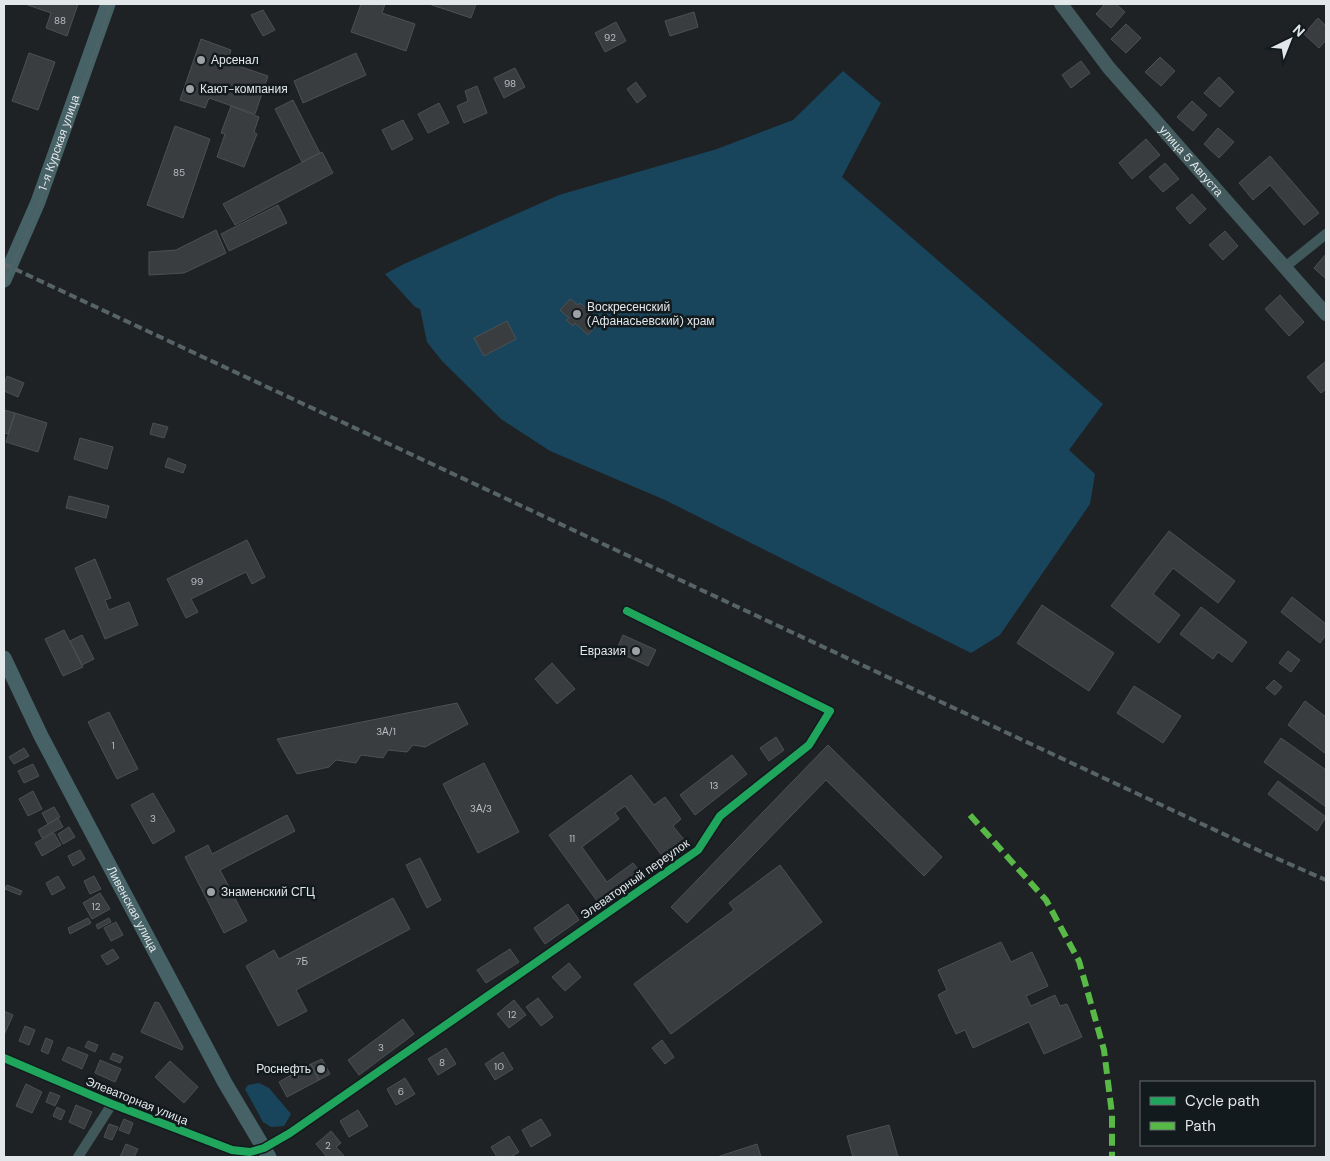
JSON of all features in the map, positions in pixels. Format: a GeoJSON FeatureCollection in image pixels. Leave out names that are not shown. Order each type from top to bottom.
{"type":"FeatureCollection","features":[{"type":"Feature","properties":{"kind":"main road","name":"1-я Курская улица"},"geometry":{"type":"LineString","coordinates":[[4,280],[38,202],[108,4]]}},
{"type":"Feature","properties":{"kind":"main road","name":"улица 5 Августа"},"geometry":{"type":"LineString","coordinates":[[1061,4],[1109,68],[1326,314]]}},
{"type":"Feature","properties":{"kind":"main road","name":"Ливенская улица"},"geometry":{"type":"LineString","coordinates":[[4,658],[41,736],[225,1083],[266,1153]]}},
{"type":"Feature","properties":{"kind":"street"},"geometry":{"type":"LineString","coordinates":[[1285,267],[1326,234]]}},
{"type":"Feature","properties":{"kind":"street","name":"Элеваторный переулок"},"geometry":{"type":"LineString","coordinates":[[266,1153],[290,1132],[698,850],[720,816],[809,745],[830,710],[627,611]]}},
{"type":"Feature","properties":{"kind":"street","name":"Элеваторная улица"},"geometry":{"type":"LineString","coordinates":[[4,1058],[112,1104],[232,1150],[266,1153]]}},
{"type":"Feature","properties":{"kind":"street"},"geometry":{"type":"LineString","coordinates":[[78,1157],[112,1104]]}},
{"type":"Feature","properties":{"kind":"shaded area"},"geometry":{"type":"Polygon","coordinates":[[[843,71],[881,103],[842,177],[1103,404],[1069,450],[1095,474],[1090,504],[1000,635],[971,653],[665,500],[550,451],[501,419],[442,361],[427,342],[420,309],[415,307],[385,274],[559,195],[717,149],[793,120],[843,71]]]}},
{"type":"Feature","properties":{"kind":"shaded area"},"geometry":{"type":"Polygon","coordinates":[[[259,1083],[269,1088],[291,1114],[284,1126],[271,1127],[263,1122],[245,1089],[248,1085],[259,1083]]]}},
{"type":"Feature","properties":{"kind":"building"},"geometry":{"type":"Polygon","coordinates":[[[25,4],[78,4],[67,36],[46,28],[51,13],[25,4]]]}},
{"type":"Feature","properties":{"kind":"building"},"geometry":{"type":"Polygon","coordinates":[[[361,4],[385,4],[382,13],[415,24],[406,51],[351,32],[361,4]]]}},
{"type":"Feature","properties":{"kind":"building"},"geometry":{"type":"Polygon","coordinates":[[[429,4],[476,4],[471,18],[429,4]]]}},
{"type":"Feature","properties":{"kind":"building"},"geometry":{"type":"Polygon","coordinates":[[[1105,4],[1116,4],[1125,12],[1111,28],[1096,14],[1105,4]]]}},
{"type":"Feature","properties":{"kind":"building"},"geometry":{"type":"Polygon","coordinates":[[[263,10],[275,30],[263,36],[251,15],[263,10]]]}},
{"type":"Feature","properties":{"kind":"building"},"geometry":{"type":"Polygon","coordinates":[[[694,12],[698,27],[670,36],[665,21],[694,12]]]}},
{"type":"Feature","properties":{"kind":"building"},"geometry":{"type":"Polygon","coordinates":[[[1318,18],[1326,26],[1326,40],[1319,48],[1304,34],[1318,18]]]}},
{"type":"Feature","properties":{"kind":"building"},"geometry":{"type":"Polygon","coordinates":[[[616,22],[626,41],[605,52],[595,33],[616,22]]]}},
{"type":"Feature","properties":{"kind":"building"},"geometry":{"type":"Polygon","coordinates":[[[1126,24],[1141,38],[1126,53],[1111,39],[1126,24]]]}},
{"type":"Feature","properties":{"kind":"building"},"geometry":{"type":"Polygon","coordinates":[[[201,39],[231,50],[227,62],[268,76],[255,114],[209,98],[205,108],[180,100],[201,39]]]}},
{"type":"Feature","properties":{"kind":"building"},"geometry":{"type":"Polygon","coordinates":[[[29,53],[55,62],[38,110],[12,101],[29,53]]]}},
{"type":"Feature","properties":{"kind":"building"},"geometry":{"type":"Polygon","coordinates":[[[356,53],[366,75],[303,103],[294,81],[356,53]]]}},
{"type":"Feature","properties":{"kind":"building"},"geometry":{"type":"Polygon","coordinates":[[[1160,57],[1175,71],[1161,86],[1145,72],[1160,57]]]}},
{"type":"Feature","properties":{"kind":"building"},"geometry":{"type":"Polygon","coordinates":[[[1081,61],[1090,73],[1071,88],[1062,75],[1081,61]]]}},
{"type":"Feature","properties":{"kind":"building"},"geometry":{"type":"Polygon","coordinates":[[[515,68],[525,87],[504,98],[494,78],[515,68]]]}},
{"type":"Feature","properties":{"kind":"building"},"geometry":{"type":"Polygon","coordinates":[[[1219,77],[1234,92],[1220,107],[1204,93],[1219,77]]]}},
{"type":"Feature","properties":{"kind":"building"},"geometry":{"type":"Polygon","coordinates":[[[636,82],[646,96],[637,103],[627,89],[636,82]]]}},
{"type":"Feature","properties":{"kind":"building"},"geometry":{"type":"Polygon","coordinates":[[[477,86],[487,113],[464,123],[457,106],[468,101],[465,91],[477,86]]]}},
{"type":"Feature","properties":{"kind":"building"},"geometry":{"type":"Polygon","coordinates":[[[293,100],[320,153],[302,162],[275,109],[293,100]]]}},
{"type":"Feature","properties":{"kind":"building"},"geometry":{"type":"Polygon","coordinates":[[[1192,101],[1207,115],[1193,131],[1177,117],[1192,101]]]}},
{"type":"Feature","properties":{"kind":"building"},"geometry":{"type":"Polygon","coordinates":[[[439,103],[449,123],[428,133],[418,114],[439,103]]]}},
{"type":"Feature","properties":{"kind":"building"},"geometry":{"type":"Polygon","coordinates":[[[231,106],[259,117],[254,132],[257,134],[244,167],[217,157],[225,134],[221,133],[231,106]]]}},
{"type":"Feature","properties":{"kind":"building"},"geometry":{"type":"Polygon","coordinates":[[[403,120],[413,139],[392,150],[382,130],[403,120]]]}},
{"type":"Feature","properties":{"kind":"building"},"geometry":{"type":"Polygon","coordinates":[[[175,126],[210,139],[183,218],[147,205],[175,126]]]}},
{"type":"Feature","properties":{"kind":"building"},"geometry":{"type":"Polygon","coordinates":[[[1218,128],[1234,142],[1219,158],[1204,144],[1218,128]]]}},
{"type":"Feature","properties":{"kind":"building"},"geometry":{"type":"Polygon","coordinates":[[[1146,139],[1160,155],[1132,179],[1119,163],[1146,139]]]}},
{"type":"Feature","properties":{"kind":"building"},"geometry":{"type":"Polygon","coordinates":[[[322,152],[333,173],[235,225],[223,204],[322,152]]]}},
{"type":"Feature","properties":{"kind":"building"},"geometry":{"type":"Polygon","coordinates":[[[1270,156],[1319,213],[1304,225],[1270,185],[1253,200],[1239,183],[1270,156]]]}},
{"type":"Feature","properties":{"kind":"building"},"geometry":{"type":"Polygon","coordinates":[[[1165,163],[1179,179],[1163,192],[1149,177],[1165,163]]]}},
{"type":"Feature","properties":{"kind":"building"},"geometry":{"type":"Polygon","coordinates":[[[1192,194],[1206,209],[1190,224],[1176,208],[1192,194]]]}},
{"type":"Feature","properties":{"kind":"building"},"geometry":{"type":"Polygon","coordinates":[[[278,205],[287,223],[229,251],[221,234],[278,205]]]}},
{"type":"Feature","properties":{"kind":"building"},"geometry":{"type":"Polygon","coordinates":[[[216,230],[226,253],[184,273],[149,275],[149,252],[176,250],[216,230]]]}},
{"type":"Feature","properties":{"kind":"building"},"geometry":{"type":"Polygon","coordinates":[[[1225,231],[1238,246],[1223,260],[1209,245],[1225,231]]]}},
{"type":"Feature","properties":{"kind":"building"},"geometry":{"type":"Polygon","coordinates":[[[1326,254],[1326,279],[1314,268],[1326,254]]]}},
{"type":"Feature","properties":{"kind":"building"},"geometry":{"type":"Polygon","coordinates":[[[1280,295],[1304,322],[1289,336],[1265,309],[1280,295]]]}},
{"type":"Feature","properties":{"kind":"building","name":"Воскресенский (Афанасьевский) храм"},"geometry":{"type":"Polygon","coordinates":[[[570,299],[578,305],[580,303],[587,309],[585,311],[598,323],[588,335],[575,323],[573,326],[566,320],[569,318],[560,310],[570,299]]]}},
{"type":"Feature","properties":{"kind":"building"},"geometry":{"type":"Polygon","coordinates":[[[507,321],[516,339],[484,356],[474,338],[507,321]]]}},
{"type":"Feature","properties":{"kind":"building"},"geometry":{"type":"Polygon","coordinates":[[[1326,361],[1326,389],[1321,393],[1307,377],[1326,361]]]}},
{"type":"Feature","properties":{"kind":"building"},"geometry":{"type":"Polygon","coordinates":[[[7,376],[24,383],[18,397],[4,391],[7,376]]]}},
{"type":"Feature","properties":{"kind":"building"},"geometry":{"type":"Polygon","coordinates":[[[4,410],[15,413],[8,434],[4,433],[4,410]]]}},
{"type":"Feature","properties":{"kind":"building"},"geometry":{"type":"Polygon","coordinates":[[[15,413],[47,423],[38,452],[6,442],[15,413]]]}},
{"type":"Feature","properties":{"kind":"building"},"geometry":{"type":"Polygon","coordinates":[[[153,423],[168,427],[164,438],[150,434],[153,423]]]}},
{"type":"Feature","properties":{"kind":"building"},"geometry":{"type":"Polygon","coordinates":[[[80,438],[113,447],[107,469],[74,459],[80,438]]]}},
{"type":"Feature","properties":{"kind":"building"},"geometry":{"type":"Polygon","coordinates":[[[168,458],[186,465],[183,473],[165,467],[168,458]]]}},
{"type":"Feature","properties":{"kind":"building"},"geometry":{"type":"Polygon","coordinates":[[[69,496],[109,506],[106,518],[66,508],[69,496]]]}},
{"type":"Feature","properties":{"kind":"building"},"geometry":{"type":"Polygon","coordinates":[[[1169,531],[1235,581],[1218,603],[1173,568],[1153,594],[1180,615],[1159,643],[1111,606],[1169,531]]]}},
{"type":"Feature","properties":{"kind":"building"},"geometry":{"type":"Polygon","coordinates":[[[247,540],[265,577],[252,584],[246,572],[191,599],[198,612],[186,618],[167,579],[247,540]]]}},
{"type":"Feature","properties":{"kind":"building"},"geometry":{"type":"Polygon","coordinates":[[[95,559],[111,598],[105,600],[109,610],[129,602],[138,625],[105,639],[75,568],[95,559]]]}},
{"type":"Feature","properties":{"kind":"building"},"geometry":{"type":"Polygon","coordinates":[[[1292,597],[1326,624],[1326,635],[1320,643],[1281,612],[1292,597]]]}},
{"type":"Feature","properties":{"kind":"building"},"geometry":{"type":"Polygon","coordinates":[[[1042,605],[1114,653],[1089,691],[1017,643],[1042,605]]]}},
{"type":"Feature","properties":{"kind":"building"},"geometry":{"type":"Polygon","coordinates":[[[1201,607],[1247,642],[1232,662],[1218,652],[1213,659],[1180,634],[1201,607]]]}},
{"type":"Feature","properties":{"kind":"building"},"geometry":{"type":"Polygon","coordinates":[[[64,630],[83,667],[63,676],[45,639],[64,630]]]}},
{"type":"Feature","properties":{"kind":"building"},"geometry":{"type":"Polygon","coordinates":[[[82,635],[94,659],[82,665],[70,641],[82,635]]]}},
{"type":"Feature","properties":{"kind":"building","name":"Евразия"},"geometry":{"type":"Polygon","coordinates":[[[623,635],[656,650],[648,666],[616,651],[623,635]]]}},
{"type":"Feature","properties":{"kind":"building"},"geometry":{"type":"Polygon","coordinates":[[[1288,651],[1300,660],[1291,672],[1279,663],[1288,651]]]}},
{"type":"Feature","properties":{"kind":"building"},"geometry":{"type":"Polygon","coordinates":[[[552,663],[575,689],[557,704],[535,679],[552,663]]]}},
{"type":"Feature","properties":{"kind":"building"},"geometry":{"type":"Polygon","coordinates":[[[1274,680],[1282,687],[1275,695],[1266,688],[1274,680]]]}},
{"type":"Feature","properties":{"kind":"building"},"geometry":{"type":"Polygon","coordinates":[[[1134,686],[1181,716],[1163,743],[1117,713],[1134,686]]]}},
{"type":"Feature","properties":{"kind":"building"},"geometry":{"type":"Polygon","coordinates":[[[1305,701],[1326,717],[1326,754],[1288,725],[1305,701]]]}},
{"type":"Feature","properties":{"kind":"building"},"geometry":{"type":"Polygon","coordinates":[[[457,703],[468,724],[425,747],[413,745],[407,752],[388,750],[383,758],[361,755],[356,763],[336,760],[329,767],[297,774],[277,739],[457,703]]]}},
{"type":"Feature","properties":{"kind":"building"},"geometry":{"type":"Polygon","coordinates":[[[109,712],[138,769],[117,779],[88,722],[109,712]]]}},
{"type":"Feature","properties":{"kind":"building"},"geometry":{"type":"Polygon","coordinates":[[[776,737],[784,750],[769,761],[760,748],[776,737]]]}},
{"type":"Feature","properties":{"kind":"building"},"geometry":{"type":"Polygon","coordinates":[[[1281,738],[1326,770],[1326,807],[1264,762],[1281,738]]]}},
{"type":"Feature","properties":{"kind":"building"},"geometry":{"type":"Polygon","coordinates":[[[828,745],[942,857],[924,876],[826,780],[687,923],[671,907],[828,745]]]}},
{"type":"Feature","properties":{"kind":"building"},"geometry":{"type":"Polygon","coordinates":[[[24,748],[29,756],[14,764],[9,757],[24,748]]]}},
{"type":"Feature","properties":{"kind":"building"},"geometry":{"type":"Polygon","coordinates":[[[732,755],[747,774],[695,815],[680,795],[732,755]]]}},
{"type":"Feature","properties":{"kind":"building"},"geometry":{"type":"Polygon","coordinates":[[[484,763],[519,832],[478,853],[443,784],[484,763]]]}},
{"type":"Feature","properties":{"kind":"building"},"geometry":{"type":"Polygon","coordinates":[[[33,764],[39,776],[24,783],[18,771],[33,764]]]}},
{"type":"Feature","properties":{"kind":"building"},"geometry":{"type":"Polygon","coordinates":[[[631,775],[654,805],[665,797],[681,819],[673,826],[685,841],[663,857],[625,806],[615,813],[619,819],[582,847],[607,882],[633,863],[642,874],[600,905],[549,835],[631,775]]]}},
{"type":"Feature","properties":{"kind":"building"},"geometry":{"type":"Polygon","coordinates":[[[1278,781],[1326,817],[1317,831],[1268,794],[1278,781]]]}},
{"type":"Feature","properties":{"kind":"building"},"geometry":{"type":"Polygon","coordinates":[[[33,791],[42,809],[28,816],[19,799],[33,791]]]}},
{"type":"Feature","properties":{"kind":"building"},"geometry":{"type":"Polygon","coordinates":[[[153,793],[175,831],[153,844],[131,805],[153,793]]]}},
{"type":"Feature","properties":{"kind":"building"},"geometry":{"type":"Polygon","coordinates":[[[54,807],[60,817],[48,824],[42,813],[54,807]]]}},
{"type":"Feature","properties":{"kind":"building"},"geometry":{"type":"Polygon","coordinates":[[[287,815],[295,831],[220,870],[247,921],[224,933],[185,857],[208,845],[212,854],[287,815]]]}},
{"type":"Feature","properties":{"kind":"building"},"geometry":{"type":"Polygon","coordinates":[[[58,818],[63,827],[42,838],[38,830],[58,818]]]}},
{"type":"Feature","properties":{"kind":"building"},"geometry":{"type":"Polygon","coordinates":[[[69,827],[75,837],[63,844],[58,834],[69,827]]]}},
{"type":"Feature","properties":{"kind":"building"},"geometry":{"type":"Polygon","coordinates":[[[54,833],[61,845],[42,856],[35,843],[54,833]]]}},
{"type":"Feature","properties":{"kind":"building"},"geometry":{"type":"Polygon","coordinates":[[[80,850],[85,859],[73,866],[68,856],[80,850]]]}},
{"type":"Feature","properties":{"kind":"building"},"geometry":{"type":"Polygon","coordinates":[[[420,858],[441,900],[427,908],[406,865],[420,858]]]}},
{"type":"Feature","properties":{"kind":"building"},"geometry":{"type":"Polygon","coordinates":[[[780,865],[822,922],[671,1034],[634,984],[734,910],[729,903],[780,865]]]}},
{"type":"Feature","properties":{"kind":"building"},"geometry":{"type":"Polygon","coordinates":[[[58,876],[65,888],[52,895],[46,883],[58,876]]]}},
{"type":"Feature","properties":{"kind":"building"},"geometry":{"type":"Polygon","coordinates":[[[94,876],[101,889],[90,894],[84,881],[94,876]]]}},
{"type":"Feature","properties":{"kind":"building"},"geometry":{"type":"Polygon","coordinates":[[[7,885],[22,891],[20,895],[5,889],[7,885]]]}},
{"type":"Feature","properties":{"kind":"building"},"geometry":{"type":"Polygon","coordinates":[[[100,893],[110,909],[92,919],[83,903],[100,893]]]}},
{"type":"Feature","properties":{"kind":"building"},"geometry":{"type":"Polygon","coordinates":[[[393,898],[410,929],[296,990],[307,1011],[278,1026],[246,966],[274,950],[279,959],[393,898]]]}},
{"type":"Feature","properties":{"kind":"building"},"geometry":{"type":"Polygon","coordinates":[[[568,904],[579,920],[545,944],[534,928],[568,904]]]}},
{"type":"Feature","properties":{"kind":"building"},"geometry":{"type":"Polygon","coordinates":[[[88,918],[91,923],[70,934],[68,928],[88,918]]]}},
{"type":"Feature","properties":{"kind":"building"},"geometry":{"type":"Polygon","coordinates":[[[109,918],[111,922],[98,929],[96,925],[109,918]]]}},
{"type":"Feature","properties":{"kind":"building"},"geometry":{"type":"Polygon","coordinates":[[[116,922],[123,935],[111,941],[104,928],[116,922]]]}},
{"type":"Feature","properties":{"kind":"building"},"geometry":{"type":"Polygon","coordinates":[[[1001,942],[1011,962],[1032,952],[1048,986],[1026,996],[1031,1006],[1055,995],[1060,1006],[1067,1004],[1082,1037],[1044,1054],[1029,1022],[973,1048],[965,1030],[956,1034],[938,995],[947,990],[938,970],[1001,942]]]}},
{"type":"Feature","properties":{"kind":"building"},"geometry":{"type":"Polygon","coordinates":[[[113,949],[119,958],[107,965],[101,956],[113,949]]]}},
{"type":"Feature","properties":{"kind":"building"},"geometry":{"type":"Polygon","coordinates":[[[510,949],[519,962],[486,983],[477,970],[510,949]]]}},
{"type":"Feature","properties":{"kind":"building"},"geometry":{"type":"Polygon","coordinates":[[[569,963],[581,977],[565,991],[552,977],[569,963]]]}},
{"type":"Feature","properties":{"kind":"building"},"geometry":{"type":"Polygon","coordinates":[[[538,998],[553,1017],[541,1026],[526,1007],[538,998]]]}},
{"type":"Feature","properties":{"kind":"building"},"geometry":{"type":"Polygon","coordinates":[[[514,1000],[526,1015],[509,1028],[497,1014],[514,1000]]]}},
{"type":"Feature","properties":{"kind":"building"},"geometry":{"type":"Polygon","coordinates":[[[155,1002],[159,1003],[183,1047],[182,1050],[141,1032],[155,1002]]]}},
{"type":"Feature","properties":{"kind":"building"},"geometry":{"type":"Polygon","coordinates":[[[4,1011],[13,1015],[4,1035],[4,1011]]]}},
{"type":"Feature","properties":{"kind":"building"},"geometry":{"type":"Polygon","coordinates":[[[403,1019],[414,1034],[359,1075],[348,1060],[403,1019]]]}},
{"type":"Feature","properties":{"kind":"building"},"geometry":{"type":"Polygon","coordinates":[[[25,1026],[35,1030],[29,1045],[19,1041],[25,1026]]]}},
{"type":"Feature","properties":{"kind":"building"},"geometry":{"type":"Polygon","coordinates":[[[46,1038],[53,1041],[48,1054],[41,1051],[46,1038]]]}},
{"type":"Feature","properties":{"kind":"building"},"geometry":{"type":"Polygon","coordinates":[[[662,1040],[674,1057],[665,1064],[652,1048],[662,1040]]]}},
{"type":"Feature","properties":{"kind":"building"},"geometry":{"type":"Polygon","coordinates":[[[88,1041],[98,1045],[95,1052],[85,1047],[88,1041]]]}},
{"type":"Feature","properties":{"kind":"building"},"geometry":{"type":"Polygon","coordinates":[[[68,1047],[88,1055],[82,1069],[62,1060],[68,1047]]]}},
{"type":"Feature","properties":{"kind":"building"},"geometry":{"type":"Polygon","coordinates":[[[446,1048],[456,1064],[438,1075],[428,1059],[446,1048]]]}},
{"type":"Feature","properties":{"kind":"building"},"geometry":{"type":"Polygon","coordinates":[[[503,1052],[513,1069],[495,1080],[485,1064],[503,1052]]]}},
{"type":"Feature","properties":{"kind":"building"},"geometry":{"type":"Polygon","coordinates":[[[113,1053],[123,1057],[120,1063],[110,1059],[113,1053]]]}},
{"type":"Feature","properties":{"kind":"building"},"geometry":{"type":"Polygon","coordinates":[[[322,1059],[330,1074],[319,1080],[311,1064],[322,1059]]]}},
{"type":"Feature","properties":{"kind":"building"},"geometry":{"type":"Polygon","coordinates":[[[100,1060],[121,1069],[115,1082],[95,1073],[100,1060]]]}},
{"type":"Feature","properties":{"kind":"building"},"geometry":{"type":"Polygon","coordinates":[[[170,1061],[198,1087],[184,1103],[155,1077],[170,1061]]]}},
{"type":"Feature","properties":{"kind":"building"},"geometry":{"type":"Polygon","coordinates":[[[311,1064],[319,1080],[287,1097],[279,1082],[311,1064]]]}},
{"type":"Feature","properties":{"kind":"building"},"geometry":{"type":"Polygon","coordinates":[[[405,1078],[415,1094],[396,1105],[387,1089],[405,1078]]]}},
{"type":"Feature","properties":{"kind":"building"},"geometry":{"type":"Polygon","coordinates":[[[26,1084],[42,1092],[32,1113],[16,1106],[26,1084]]]}},
{"type":"Feature","properties":{"kind":"building"},"geometry":{"type":"Polygon","coordinates":[[[50,1092],[60,1096],[55,1106],[46,1102],[50,1092]]]}},
{"type":"Feature","properties":{"kind":"building"},"geometry":{"type":"Polygon","coordinates":[[[76,1105],[92,1112],[84,1129],[69,1122],[76,1105]]]}},
{"type":"Feature","properties":{"kind":"building"},"geometry":{"type":"Polygon","coordinates":[[[57,1107],[65,1111],[61,1120],[53,1116],[57,1107]]]}},
{"type":"Feature","properties":{"kind":"building"},"geometry":{"type":"Polygon","coordinates":[[[358,1110],[368,1126],[349,1137],[340,1121],[358,1110]]]}},
{"type":"Feature","properties":{"kind":"building"},"geometry":{"type":"Polygon","coordinates":[[[124,1119],[133,1123],[129,1134],[119,1130],[124,1119]]]}},
{"type":"Feature","properties":{"kind":"building"},"geometry":{"type":"Polygon","coordinates":[[[541,1119],[551,1135],[531,1147],[522,1130],[541,1119]]]}},
{"type":"Feature","properties":{"kind":"building"},"geometry":{"type":"Polygon","coordinates":[[[109,1124],[118,1127],[112,1140],[104,1137],[109,1124]]]}},
{"type":"Feature","properties":{"kind":"building"},"geometry":{"type":"Polygon","coordinates":[[[889,1125],[898,1157],[853,1157],[847,1136],[889,1125]]]}},
{"type":"Feature","properties":{"kind":"building"},"geometry":{"type":"Polygon","coordinates":[[[331,1131],[341,1143],[336,1147],[345,1157],[327,1157],[316,1144],[331,1131]]]}},
{"type":"Feature","properties":{"kind":"building"},"geometry":{"type":"Polygon","coordinates":[[[509,1136],[519,1152],[511,1157],[497,1157],[491,1147],[509,1136]]]}},
{"type":"Feature","properties":{"kind":"building"},"geometry":{"type":"Polygon","coordinates":[[[126,1144],[138,1149],[134,1157],[120,1157],[126,1144]]]}},
{"type":"Feature","properties":{"kind":"building"},"geometry":{"type":"Polygon","coordinates":[[[757,1144],[761,1157],[717,1157],[757,1144]]]}},
{"type":"Feature","properties":{"kind":"tram line"},"geometry":{"type":"LineString","coordinates":[[4,286],[51,177],[111,4]]}},
{"type":"Feature","properties":{"kind":"railway"},"geometry":{"type":"LineString","coordinates":[[4,264],[1262,852],[1326,880]]}},
{"type":"Feature","properties":{"kind":"marked path"},"geometry":{"type":"LineString","coordinates":[[970,815],[1046,900],[1079,961],[1104,1050],[1112,1114],[1112,1157]]}},
{"type":"Feature","properties":{"kind":"cycle path"},"geometry":{"type":"LineString","coordinates":[[4,1058],[112,1104],[232,1150],[250,1152],[264,1148],[290,1133],[698,850],[720,816],[809,745],[830,711],[627,611]]}},
{"type":"Feature","properties":{"kind":"place","name":"Арсенал"},"geometry":{"type":"Point","coordinates":[201,60]}},
{"type":"Feature","properties":{"kind":"place","name":"Кают-компания"},"geometry":{"type":"Point","coordinates":[190,89]}},
{"type":"Feature","properties":{"kind":"place","name":"Воскресенский (Афанасьевский) храм"},"geometry":{"type":"Point","coordinates":[577,314]}},
{"type":"Feature","properties":{"kind":"place","name":"Евразия"},"geometry":{"type":"Point","coordinates":[636,651]}},
{"type":"Feature","properties":{"kind":"place","name":"Знаменский СГЦ"},"geometry":{"type":"Point","coordinates":[211,892]}},
{"type":"Feature","properties":{"kind":"place","name":"Роснефть"},"geometry":{"type":"Point","coordinates":[321,1069]}}]}
